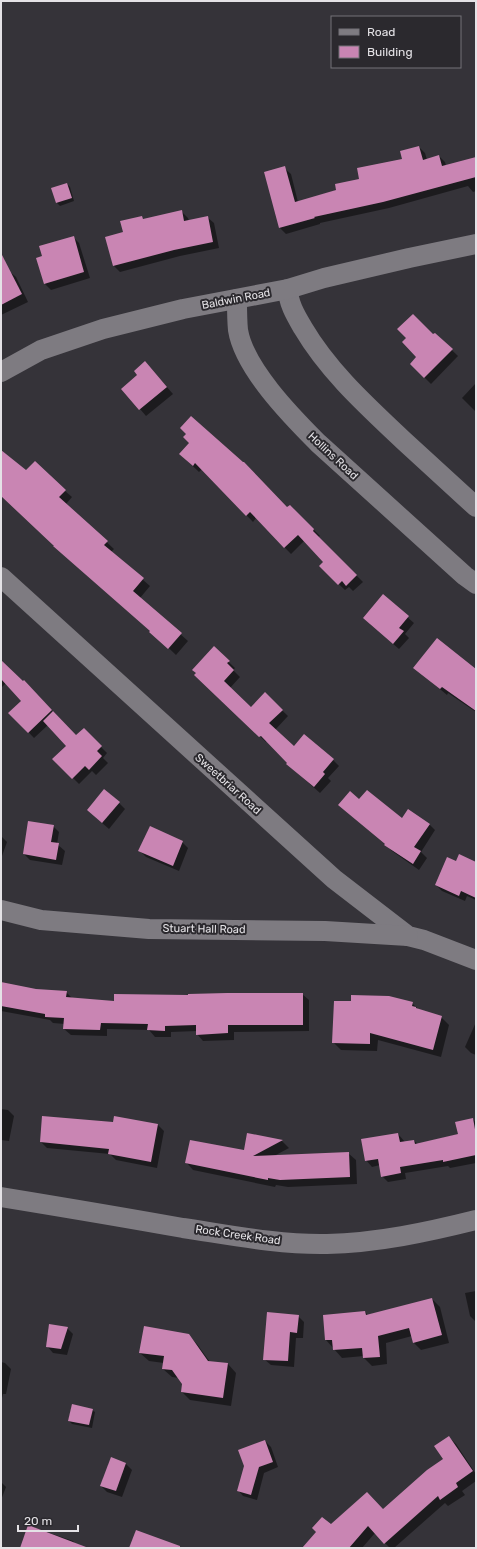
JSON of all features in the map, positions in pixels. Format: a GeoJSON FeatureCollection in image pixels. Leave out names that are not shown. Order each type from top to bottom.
{"type":"FeatureCollection","features":[{"type":"Feature","properties":{"kind":"street","name":"Baldwin Road"},"geometry":{"type":"LineString","coordinates":[[1,372],[41,350],[103,329],[182,310],[288,289],[332,276],[476,244]]}},
{"type":"Feature","properties":{"kind":"street"},"geometry":{"type":"LineString","coordinates":[[288,289],[288,295],[294,312],[311,342],[332,370],[364,404],[476,507]]}},
{"type":"Feature","properties":{"kind":"street","name":"Hollins Road"},"geometry":{"type":"LineString","coordinates":[[237,299],[238,331],[243,345],[256,372],[295,420],[329,453],[465,576],[476,584]]}},
{"type":"Feature","properties":{"kind":"street","name":"Sweetbriar Road"},"geometry":{"type":"LineString","coordinates":[[1,577],[328,874],[408,936],[424,940],[476,960]]}},
{"type":"Feature","properties":{"kind":"street","name":"Stuart Hall Road"},"geometry":{"type":"LineString","coordinates":[[1,910],[41,920],[149,929],[324,931],[408,936]]}},
{"type":"Feature","properties":{"kind":"street","name":"Rock Creek Road"},"geometry":{"type":"LineString","coordinates":[[1,1197],[214,1233],[274,1241],[326,1244],[372,1240],[442,1228],[476,1220]]}},
{"type":"Feature","properties":{"kind":"building"},"geometry":{"type":"Polygon","coordinates":[[[419,146],[423,160],[439,155],[442,166],[476,157],[476,177],[383,202],[314,217],[315,218],[279,228],[264,172],[285,166],[295,202],[336,190],[335,184],[359,179],[357,168],[402,159],[400,151],[419,146]]]}},
{"type":"Feature","properties":{"kind":"building"},"geometry":{"type":"Polygon","coordinates":[[[67,183],[72,198],[56,203],[51,188],[67,183]]]}},
{"type":"Feature","properties":{"kind":"building"},"geometry":{"type":"Polygon","coordinates":[[[182,210],[184,221],[208,216],[213,242],[174,250],[113,266],[105,237],[123,232],[120,221],[142,216],[143,219],[182,210]]]}},
{"type":"Feature","properties":{"kind":"building"},"geometry":{"type":"Polygon","coordinates":[[[74,236],[84,272],[44,284],[36,258],[42,256],[39,246],[74,236]]]}},
{"type":"Feature","properties":{"kind":"building"},"geometry":{"type":"Polygon","coordinates":[[[1,253],[22,294],[1,305],[1,253]]]}},
{"type":"Feature","properties":{"kind":"building"},"geometry":{"type":"Polygon","coordinates":[[[413,314],[433,334],[435,333],[453,349],[424,378],[410,364],[416,357],[402,342],[406,338],[397,329],[413,314]]]}},
{"type":"Feature","properties":{"kind":"building"},"geometry":{"type":"Polygon","coordinates":[[[145,361],[167,387],[139,410],[121,389],[137,375],[134,371],[145,361]]]}},
{"type":"Feature","properties":{"kind":"building"},"geometry":{"type":"Polygon","coordinates":[[[191,416],[244,462],[287,507],[290,505],[314,529],[313,531],[357,575],[346,586],[342,581],[338,585],[319,566],[323,562],[298,535],[284,548],[250,512],[246,516],[195,463],[193,466],[179,454],[189,443],[183,437],[186,434],[180,428],[191,416]]]}},
{"type":"Feature","properties":{"kind":"building"},"geometry":{"type":"Polygon","coordinates":[[[1,450],[26,470],[35,461],[66,490],[59,497],[108,541],[104,545],[144,578],[133,591],[182,633],[168,649],[149,632],[150,631],[53,546],[1,496],[1,450]]]}},
{"type":"Feature","properties":{"kind":"building"},"geometry":{"type":"Polygon","coordinates":[[[383,594],[409,616],[399,628],[404,631],[393,644],[363,618],[383,594]]]}},
{"type":"Feature","properties":{"kind":"building"},"geometry":{"type":"Polygon","coordinates":[[[437,638],[476,669],[476,711],[442,687],[440,689],[413,668],[437,638]]]}},
{"type":"Feature","properties":{"kind":"building"},"geometry":{"type":"Polygon","coordinates":[[[214,646],[230,661],[227,663],[234,670],[224,681],[251,707],[265,692],[283,710],[269,723],[294,746],[304,734],[334,759],[323,772],[325,774],[314,787],[286,764],[287,763],[261,736],[259,737],[194,675],[196,673],[192,670],[214,646]]]}},
{"type":"Feature","properties":{"kind":"building"},"geometry":{"type":"Polygon","coordinates":[[[1,660],[23,681],[24,680],[52,710],[28,733],[8,713],[21,701],[1,679],[1,660]]]}},
{"type":"Feature","properties":{"kind":"building"},"geometry":{"type":"Polygon","coordinates":[[[53,711],[76,735],[84,728],[102,746],[97,751],[102,756],[89,770],[85,766],[72,779],[52,759],[66,746],[43,721],[53,711]]]}},
{"type":"Feature","properties":{"kind":"building"},"geometry":{"type":"Polygon","coordinates":[[[104,789],[120,802],[102,823],[87,810],[104,789]]]}},
{"type":"Feature","properties":{"kind":"building"},"geometry":{"type":"Polygon","coordinates":[[[367,790],[402,818],[408,809],[430,824],[414,847],[421,851],[413,864],[384,845],[385,844],[338,805],[350,791],[359,799],[367,790]]]}},
{"type":"Feature","properties":{"kind":"building"},"geometry":{"type":"Polygon","coordinates":[[[28,821],[54,825],[51,842],[59,843],[56,860],[23,854],[28,821]]]}},
{"type":"Feature","properties":{"kind":"building"},"geometry":{"type":"Polygon","coordinates":[[[150,826],[183,841],[173,866],[138,851],[150,826]]]}},
{"type":"Feature","properties":{"kind":"building"},"geometry":{"type":"Polygon","coordinates":[[[459,854],[476,862],[476,898],[461,891],[459,896],[435,885],[447,857],[456,861],[459,854]]]}},
{"type":"Feature","properties":{"kind":"building"},"geometry":{"type":"Polygon","coordinates":[[[1,982],[36,989],[67,991],[66,997],[114,1001],[114,994],[188,995],[227,993],[303,993],[303,1025],[228,1025],[228,1033],[196,1035],[196,1025],[165,1026],[165,1031],[147,1030],[148,1024],[101,1023],[100,1030],[63,1029],[64,1018],[45,1017],[45,1014],[1,1006],[1,982]]]}},
{"type":"Feature","properties":{"kind":"building"},"geometry":{"type":"Polygon","coordinates":[[[351,995],[389,996],[413,1002],[412,1006],[416,1008],[442,1016],[433,1050],[370,1033],[370,1044],[332,1043],[334,1001],[351,1001],[351,995]]]}},
{"type":"Feature","properties":{"kind":"building"},"geometry":{"type":"Polygon","coordinates":[[[42,1116],[113,1122],[114,1116],[158,1124],[151,1162],[108,1154],[109,1149],[40,1142],[42,1116]]]}},
{"type":"Feature","properties":{"kind":"building"},"geometry":{"type":"Polygon","coordinates":[[[473,1118],[476,1135],[476,1155],[443,1162],[443,1160],[400,1167],[401,1173],[381,1177],[378,1159],[365,1161],[361,1139],[398,1133],[400,1142],[414,1140],[415,1144],[458,1134],[455,1122],[473,1118]]]}},
{"type":"Feature","properties":{"kind":"building"},"geometry":{"type":"Polygon","coordinates":[[[247,1133],[283,1140],[253,1156],[349,1152],[350,1177],[280,1180],[268,1178],[268,1180],[185,1163],[190,1140],[244,1150],[247,1133]]]}},
{"type":"Feature","properties":{"kind":"building"},"geometry":{"type":"Polygon","coordinates":[[[432,1298],[442,1335],[413,1343],[409,1328],[378,1336],[380,1357],[363,1358],[362,1348],[333,1350],[332,1340],[325,1340],[323,1315],[365,1311],[366,1315],[432,1298]]]}},
{"type":"Feature","properties":{"kind":"building"},"geometry":{"type":"Polygon","coordinates":[[[267,1312],[299,1315],[297,1333],[290,1332],[288,1361],[263,1360],[267,1312]]]}},
{"type":"Feature","properties":{"kind":"building"},"geometry":{"type":"Polygon","coordinates":[[[49,1324],[68,1327],[61,1349],[46,1347],[49,1324]]]}},
{"type":"Feature","properties":{"kind":"building"},"geometry":{"type":"Polygon","coordinates":[[[144,1326],[189,1334],[208,1361],[228,1363],[223,1398],[181,1392],[182,1384],[172,1370],[162,1369],[164,1356],[139,1353],[144,1326]]]}},
{"type":"Feature","properties":{"kind":"building"},"geometry":{"type":"Polygon","coordinates":[[[72,1404],[93,1409],[89,1425],[68,1421],[72,1404]]]}},
{"type":"Feature","properties":{"kind":"building"},"geometry":{"type":"Polygon","coordinates":[[[449,1436],[473,1471],[456,1483],[458,1487],[440,1500],[438,1496],[384,1544],[368,1526],[349,1548],[302,1548],[316,1532],[312,1528],[322,1517],[331,1524],[367,1492],[383,1509],[427,1470],[443,1459],[434,1446],[449,1436]]]}},
{"type":"Feature","properties":{"kind":"building"},"geometry":{"type":"Polygon","coordinates":[[[265,1440],[273,1462],[259,1467],[251,1495],[237,1491],[244,1466],[238,1450],[265,1440]]]}},
{"type":"Feature","properties":{"kind":"building"},"geometry":{"type":"Polygon","coordinates":[[[111,1457],[126,1463],[116,1491],[100,1486],[111,1457]]]}},
{"type":"Feature","properties":{"kind":"building"},"geometry":{"type":"Polygon","coordinates":[[[28,1525],[86,1547],[86,1548],[20,1548],[28,1525]]]}},
{"type":"Feature","properties":{"kind":"building"},"geometry":{"type":"Polygon","coordinates":[[[136,1530],[180,1546],[180,1548],[129,1548],[136,1530]]]}}]}
